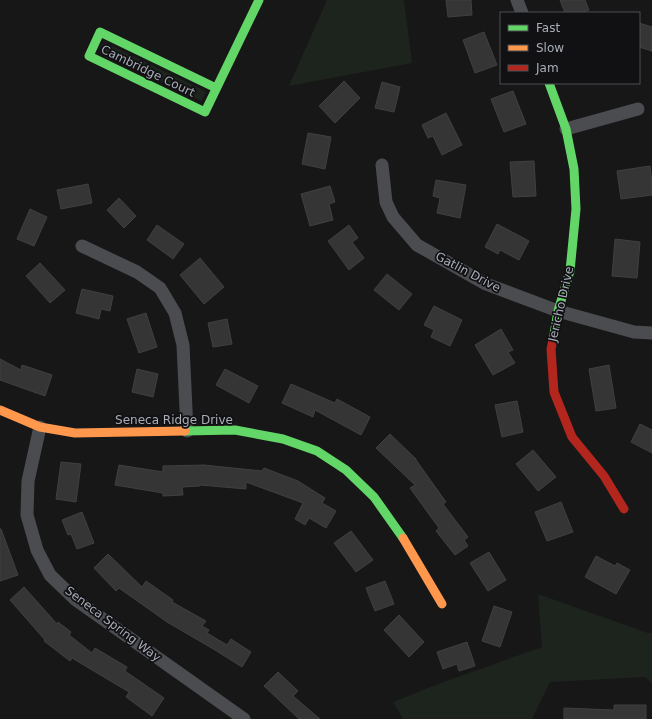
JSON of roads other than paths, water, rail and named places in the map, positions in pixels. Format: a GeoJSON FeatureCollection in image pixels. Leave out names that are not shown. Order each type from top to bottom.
{"type":"FeatureCollection","features":[{"type":"Feature","properties":{"kind":"street","name":"Cambridge Court"},"geometry":{"type":"LineString","coordinates":[[216,88],[100,32],[89,56],[205,112],[259,0]]}},
{"type":"Feature","properties":{"kind":"street"},"geometry":{"type":"LineString","coordinates":[[517,0],[522,12]]}},
{"type":"Feature","properties":{"kind":"street","name":"Jericho Drive"},"geometry":{"type":"LineString","coordinates":[[549,84],[566,129],[574,169],[576,209],[570,271],[558,311],[550,349],[554,392],[572,436],[604,476],[624,509]]}},
{"type":"Feature","properties":{"kind":"street"},"geometry":{"type":"LineString","coordinates":[[566,129],[638,109]]}},
{"type":"Feature","properties":{"kind":"street","name":"Gatlin Drive"},"geometry":{"type":"LineString","coordinates":[[382,166],[386,202],[393,217],[417,245],[486,284],[558,311],[634,332],[652,333]]}},
{"type":"Feature","properties":{"kind":"street"},"geometry":{"type":"LineString","coordinates":[[82,246],[137,272],[160,288],[174,313],[183,345],[187,431]]}},
{"type":"Feature","properties":{"kind":"street","name":"Seneca Ridge Drive"},"geometry":{"type":"LineString","coordinates":[[0,410],[40,427],[75,433],[235,430],[282,439],[316,451],[346,470],[374,498],[396,527],[442,604]]}},
{"type":"Feature","properties":{"kind":"street","name":"Seneca Spring Way"},"geometry":{"type":"LineString","coordinates":[[40,427],[28,481],[27,515],[37,550],[50,575],[76,600],[244,719]]}}]}
